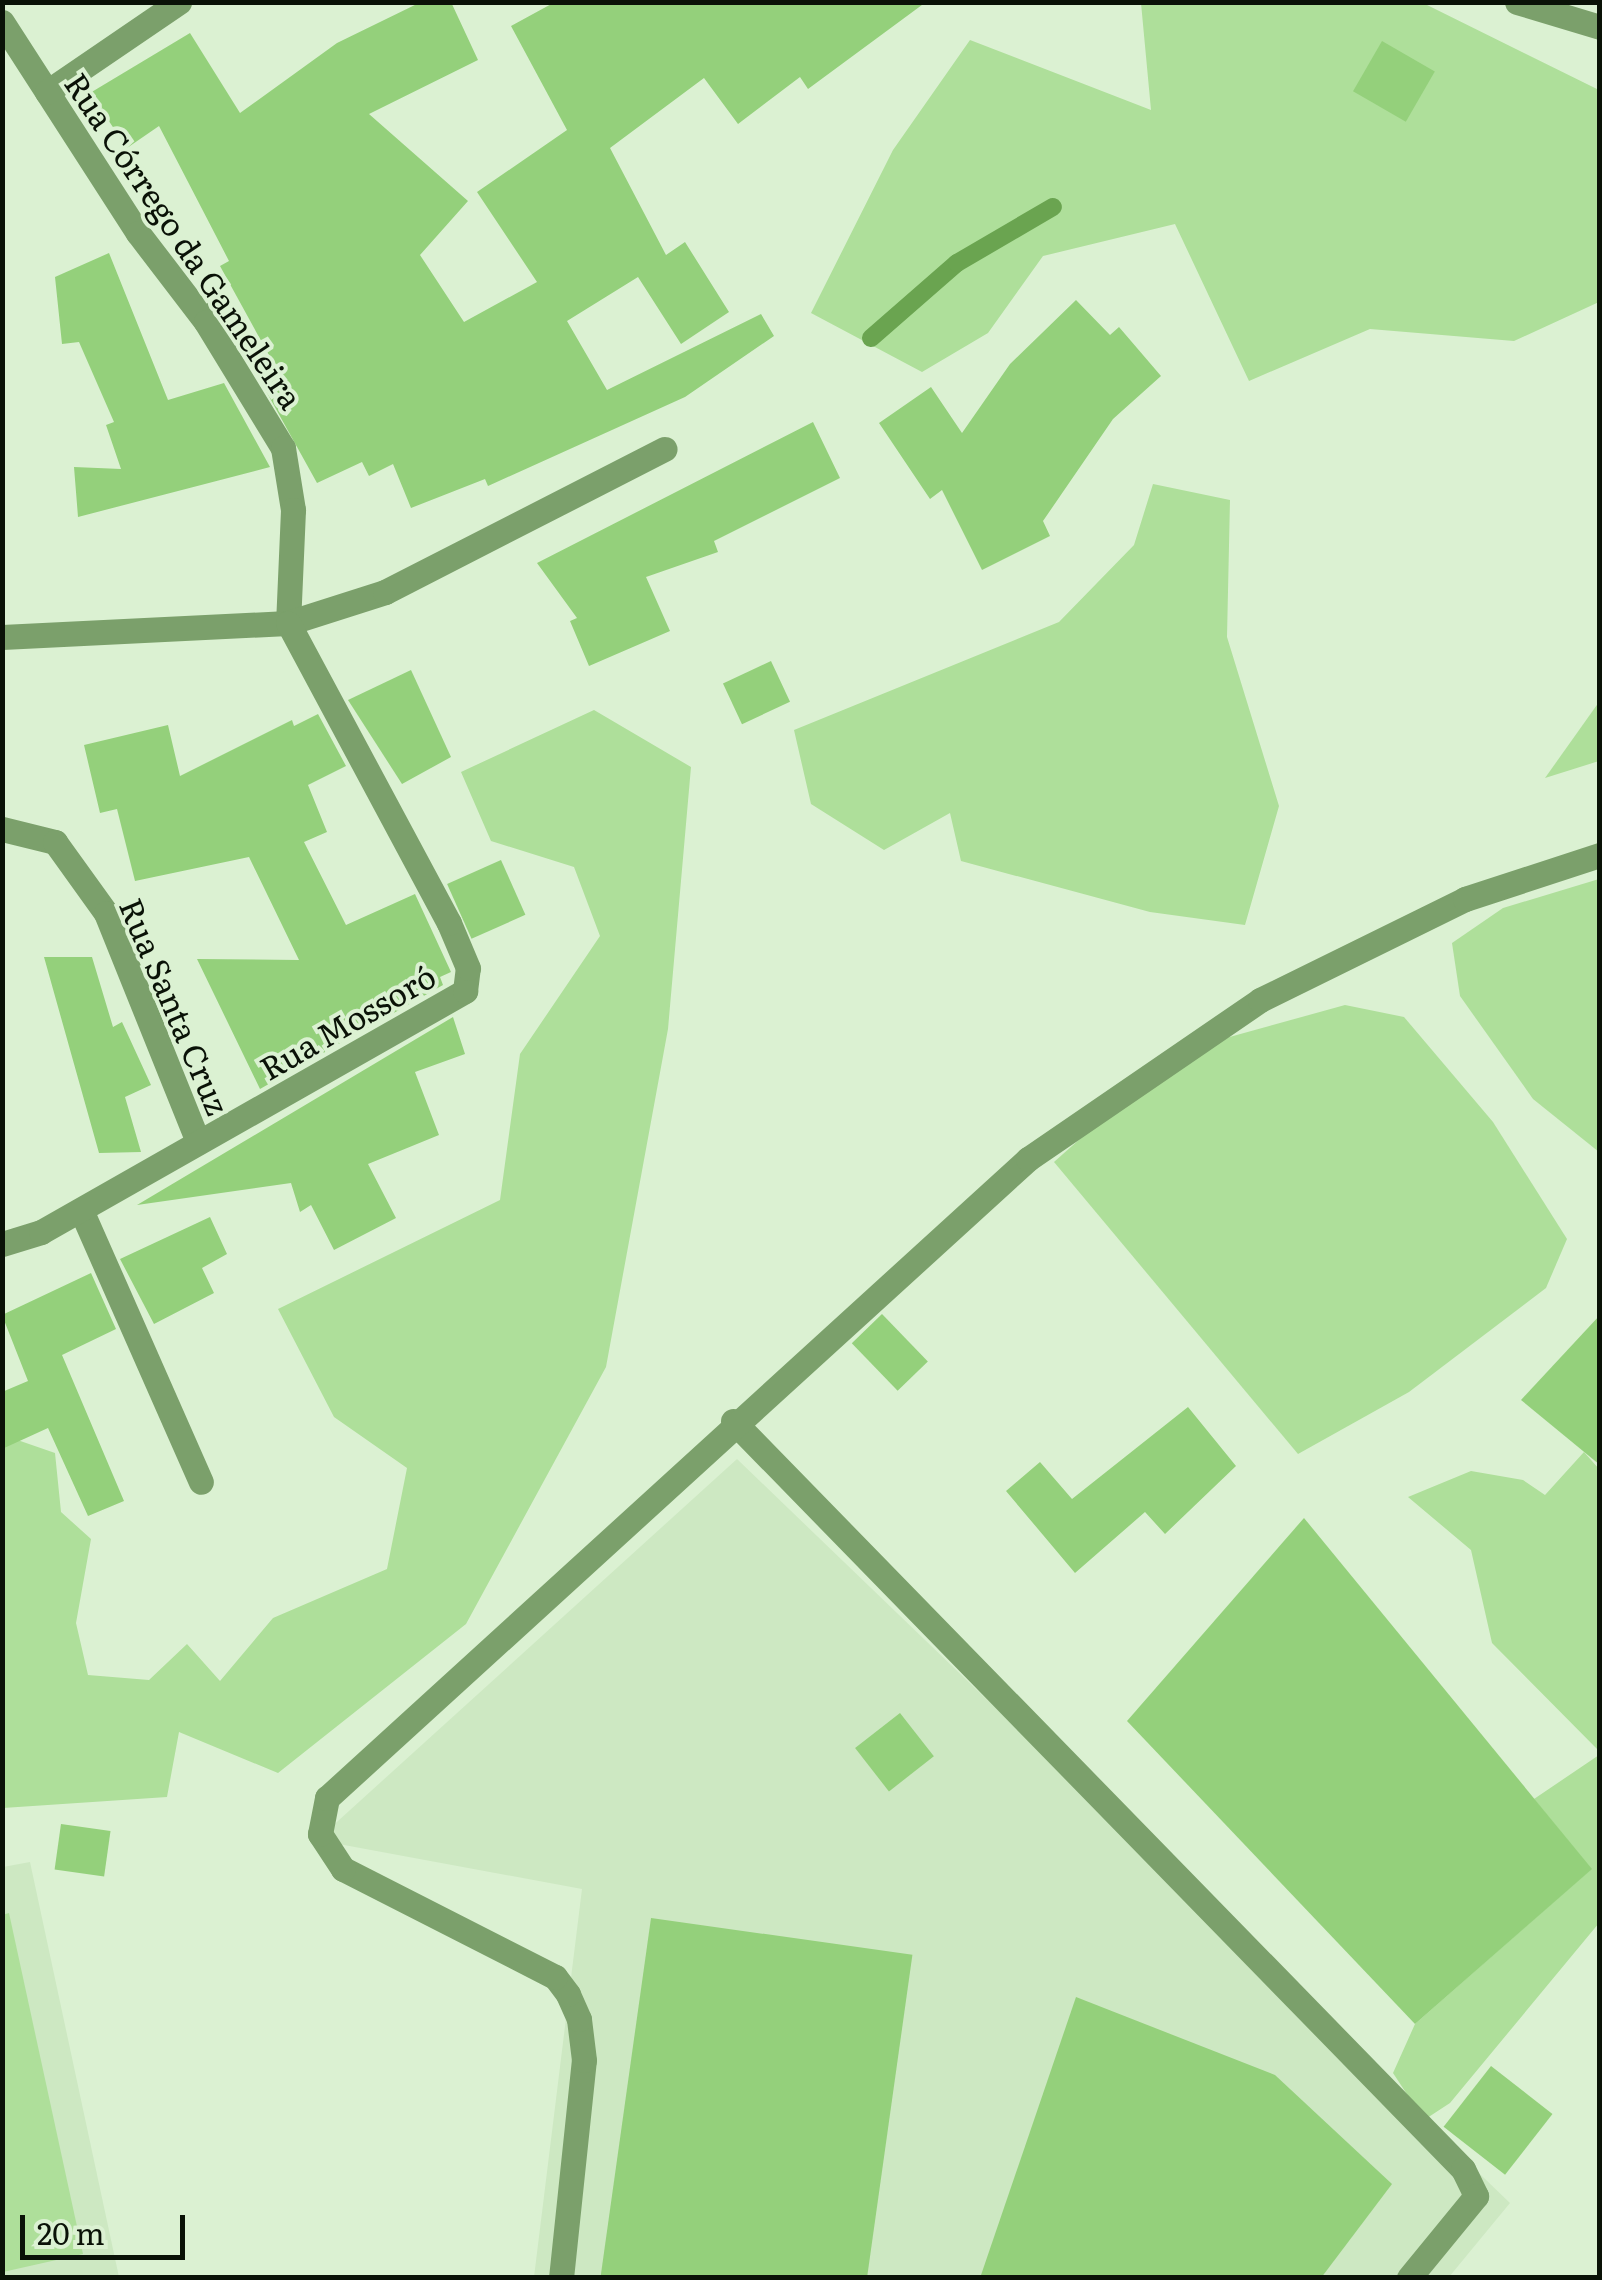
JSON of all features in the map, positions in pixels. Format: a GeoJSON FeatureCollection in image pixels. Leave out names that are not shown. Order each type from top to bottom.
{"type":"FeatureCollection","features":[{"type":"Feature","properties":{"kind":"street"},"geometry":{"type":"LineString","coordinates":[[47,92],[179,2]]}},
{"type":"Feature","properties":{"kind":"street"},"geometry":{"type":"LineString","coordinates":[[1517,2],[1600,27]]}},
{"type":"Feature","properties":{"kind":"street","name":"Rua Córrego da Gameleira"},"geometry":{"type":"LineString","coordinates":[[2,22],[138,234],[206,322],[283,448],[293,510],[288,623]]}},
{"type":"Feature","properties":{"kind":"street"},"geometry":{"type":"LineString","coordinates":[[2,638],[288,623],[385,592],[664,449]]}},
{"type":"Feature","properties":{"kind":"street","name":"Rua Mossoró"},"geometry":{"type":"LineString","coordinates":[[2,1244],[80,1210],[465,991],[470,977],[448,923],[288,623]]}},
{"type":"Feature","properties":{"kind":"street","name":"Rua Santa Cruz"},"geometry":{"type":"LineString","coordinates":[[2,829],[54,842],[106,913],[198,1142]]}},
{"type":"Feature","properties":{"kind":"street"},"geometry":{"type":"LineString","coordinates":[[561,2278],[584,2060],[579,2018],[568,1994],[555,1976],[343,1869],[320,1834],[328,1798],[733,1421],[1028,1159],[1156,1066],[1260,1000],[1465,899],[1600,855]]}},
{"type":"Feature","properties":{"kind":"street"},"geometry":{"type":"LineString","coordinates":[[80,1210],[202,1482]]}},
{"type":"Feature","properties":{"kind":"street"},"geometry":{"type":"LineString","coordinates":[[733,1421],[1463,2169],[1476,2196],[1409,2278]]}},
{"type":"Feature","properties":{"kind":"shaded area"},"geometry":{"type":"Polygon","coordinates":[[[737,1459],[1510,2203],[1449,2277],[534,2277],[582,1889],[317,1840],[737,1459]]]}},
{"type":"Feature","properties":{"kind":"shaded area"},"geometry":{"type":"Polygon","coordinates":[[[30,1862],[119,2277],[3,2278],[3,1867],[30,1862]]]}},
{"type":"Feature","properties":{"kind":"green space"},"geometry":{"type":"Polygon","coordinates":[[[1141,3],[1423,3],[1599,90],[1599,302],[1514,341],[1370,329],[1249,381],[1175,224],[1043,256],[988,333],[922,372],[811,313],[893,150],[970,40],[1151,110],[1141,3]]]}},
{"type":"Feature","properties":{"kind":"green space"},"geometry":{"type":"Polygon","coordinates":[[[1153,484],[1230,500],[1227,637],[1279,806],[1245,925],[1150,912],[961,861],[950,813],[884,850],[811,804],[794,730],[1059,622],[1134,545],[1153,484]]]}},
{"type":"Feature","properties":{"kind":"green space"},"geometry":{"type":"Polygon","coordinates":[[[1599,702],[1599,761],[1545,778],[1599,702]]]}},
{"type":"Feature","properties":{"kind":"green space"},"geometry":{"type":"Polygon","coordinates":[[[594,710],[691,767],[668,1029],[606,1367],[466,1624],[278,1773],[179,1732],[167,1797],[3,1808],[3,1435],[55,1453],[61,1512],[91,1539],[76,1623],[88,1675],[149,1680],[187,1644],[220,1681],[273,1618],[387,1569],[407,1468],[334,1417],[278,1309],[500,1200],[520,1054],[600,936],[574,867],[491,841],[461,772],[594,710]]]}},
{"type":"Feature","properties":{"kind":"green space"},"geometry":{"type":"Polygon","coordinates":[[[1600,879],[1599,1152],[1533,1099],[1460,996],[1452,943],[1503,908],[1600,879]]]}},
{"type":"Feature","properties":{"kind":"green space"},"geometry":{"type":"Polygon","coordinates":[[[1345,1005],[1404,1017],[1493,1122],[1567,1239],[1546,1288],[1409,1392],[1298,1454],[1054,1162],[1179,1051],[1345,1005]]]}},
{"type":"Feature","properties":{"kind":"green space"},"geometry":{"type":"Polygon","coordinates":[[[1584,1452],[1599,1469],[1599,1751],[1492,1643],[1471,1550],[1408,1497],[1471,1471],[1523,1480],[1545,1495],[1584,1452]]]}},
{"type":"Feature","properties":{"kind":"green space"},"geometry":{"type":"Polygon","coordinates":[[[1599,1755],[1599,1923],[1450,2103],[1424,2120],[1393,2073],[1415,2024],[1591,1869],[1534,1799],[1599,1755]]]}},
{"type":"Feature","properties":{"kind":"green space"},"geometry":{"type":"Polygon","coordinates":[[[9,1913],[83,2254],[3,2272],[2,1915],[9,1913]]]}},
{"type":"Feature","properties":{"kind":"building"},"geometry":{"type":"Polygon","coordinates":[[[421,2],[451,2],[478,60],[369,114],[468,201],[420,255],[464,322],[537,282],[477,192],[567,130],[511,26],[555,2],[926,2],[808,89],[800,77],[738,124],[704,78],[610,148],[666,255],[685,242],[729,312],[681,344],[638,277],[567,321],[607,390],[761,314],[774,336],[685,397],[488,486],[485,479],[411,508],[393,464],[369,476],[362,462],[317,483],[256,373],[276,368],[220,266],[229,261],[159,126],[127,148],[90,93],[190,33],[240,113],[337,43],[421,2]]]}},
{"type":"Feature","properties":{"kind":"building"},"geometry":{"type":"Polygon","coordinates":[[[1382,41],[1435,72],[1406,122],[1353,91],[1382,41]]]}},
{"type":"Feature","properties":{"kind":"building"},"geometry":{"type":"Polygon","coordinates":[[[109,253],[168,400],[224,383],[270,467],[78,517],[74,467],[121,469],[106,425],[114,422],[79,342],[62,344],[55,277],[109,253]]]}},
{"type":"Feature","properties":{"kind":"building"},"geometry":{"type":"Polygon","coordinates":[[[1076,300],[1110,335],[1119,327],[1161,376],[1113,419],[1043,521],[1050,536],[982,570],[942,490],[930,499],[879,423],[931,387],[962,433],[1010,364],[1076,300]]]}},
{"type":"Feature","properties":{"kind":"building"},"geometry":{"type":"Polygon","coordinates":[[[813,422],[840,478],[714,541],[718,552],[646,577],[670,631],[589,666],[570,621],[577,618],[537,563],[813,422]]]}},
{"type":"Feature","properties":{"kind":"building"},"geometry":{"type":"Polygon","coordinates":[[[771,661],[790,702],[742,724],[723,683],[771,661]]]}},
{"type":"Feature","properties":{"kind":"building"},"geometry":{"type":"Polygon","coordinates":[[[411,670],[451,757],[402,784],[348,700],[411,670]]]}},
{"type":"Feature","properties":{"kind":"building"},"geometry":{"type":"Polygon","coordinates":[[[318,714],[346,766],[308,785],[327,832],[304,842],[346,925],[415,894],[451,972],[440,977],[443,985],[260,1089],[197,959],[299,960],[249,857],[135,881],[117,809],[100,813],[84,745],[168,725],[180,776],[292,720],[294,726],[318,714]]]}},
{"type":"Feature","properties":{"kind":"building"},"geometry":{"type":"Polygon","coordinates":[[[501,860],[525,915],[472,939],[447,884],[501,860]]]}},
{"type":"Feature","properties":{"kind":"building"},"geometry":{"type":"Polygon","coordinates":[[[44,957],[92,957],[113,1027],[122,1022],[151,1085],[125,1097],[141,1152],[99,1153],[44,957]]]}},
{"type":"Feature","properties":{"kind":"building"},"geometry":{"type":"Polygon","coordinates":[[[453,1017],[465,1054],[415,1072],[439,1135],[368,1164],[396,1218],[334,1250],[311,1205],[300,1212],[291,1183],[137,1205],[453,1017]]]}},
{"type":"Feature","properties":{"kind":"building"},"geometry":{"type":"Polygon","coordinates":[[[210,1217],[227,1254],[202,1268],[214,1293],[154,1324],[120,1259],[210,1217]]]}},
{"type":"Feature","properties":{"kind":"building"},"geometry":{"type":"Polygon","coordinates":[[[91,1273],[116,1329],[62,1355],[124,1501],[88,1516],[48,1428],[2,1449],[2,1392],[28,1381],[2,1315],[91,1273]]]}},
{"type":"Feature","properties":{"kind":"building"},"geometry":{"type":"Polygon","coordinates":[[[882,1314],[928,1361],[898,1391],[852,1343],[882,1314]]]}},
{"type":"Feature","properties":{"kind":"building"},"geometry":{"type":"Polygon","coordinates":[[[1600,1315],[1600,1465],[1521,1400],[1600,1315]]]}},
{"type":"Feature","properties":{"kind":"building"},"geometry":{"type":"Polygon","coordinates":[[[1188,1407],[1236,1466],[1165,1534],[1145,1512],[1075,1573],[1006,1491],[1040,1462],[1072,1499],[1188,1407]]]}},
{"type":"Feature","properties":{"kind":"building"},"geometry":{"type":"Polygon","coordinates":[[[1304,1518],[1592,1869],[1415,2024],[1127,1721],[1304,1518]]]}},
{"type":"Feature","properties":{"kind":"building"},"geometry":{"type":"Polygon","coordinates":[[[900,1713],[934,1756],[889,1791],[855,1748],[900,1713]]]}},
{"type":"Feature","properties":{"kind":"building"},"geometry":{"type":"Polygon","coordinates":[[[61,1824],[111,1831],[104,1877],[55,1870],[61,1824]]]}},
{"type":"Feature","properties":{"kind":"building"},"geometry":{"type":"Polygon","coordinates":[[[651,1918],[912,1955],[867,2278],[600,2278],[651,1918]]]}},
{"type":"Feature","properties":{"kind":"building"},"geometry":{"type":"Polygon","coordinates":[[[1076,1997],[1275,2075],[1392,2184],[1321,2278],[980,2278],[1076,1997]]]}},
{"type":"Feature","properties":{"kind":"building"},"geometry":{"type":"Polygon","coordinates":[[[1491,2066],[1552,2114],[1505,2175],[1444,2127],[1491,2066]]]}},
{"type":"Feature","properties":{"kind":"waterway"},"geometry":{"type":"LineString","coordinates":[[871,338],[957,263],[1053,207]]}}]}
